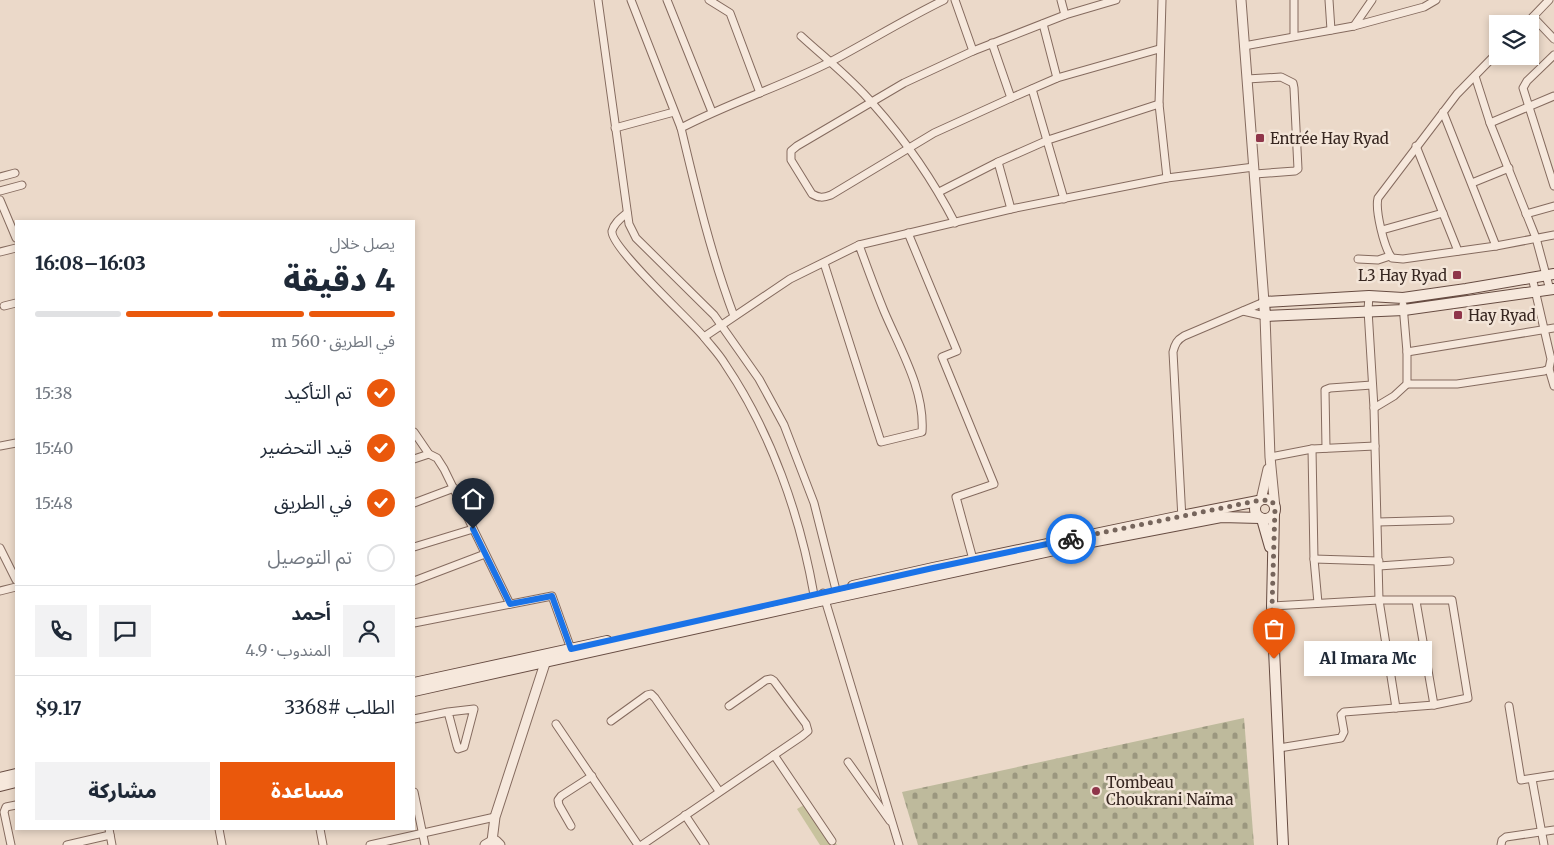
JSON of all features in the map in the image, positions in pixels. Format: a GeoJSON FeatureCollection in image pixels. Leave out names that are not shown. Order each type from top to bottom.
{"type":"FeatureCollection","features":[{"type":"Feature","properties":{"kind":"main road"},"geometry":{"type":"LineString","coordinates":[[1550,274],[1403,298],[1369,296],[1264,302],[1265,316],[1368,310],[1404,310],[1552,290]]}},
{"type":"Feature","properties":{"kind":"main road"},"geometry":{"type":"LineString","coordinates":[[1260,500],[1254,510],[1261,519],[1272,558]]}},
{"type":"Feature","properties":{"kind":"main road"},"geometry":{"type":"LineString","coordinates":[[415,683],[547,658],[820,596],[1182,520],[1260,500],[1269,500],[1275,511],[1272,558],[1272,606],[1283,845]]}},
{"type":"Feature","properties":{"kind":"main road"},"geometry":{"type":"LineString","coordinates":[[1182,520],[1221,517],[1269,519],[1275,511]]}},
{"type":"Feature","properties":{"kind":"main road"},"geometry":{"type":"LineString","coordinates":[[820,596],[836,590],[974,563]]}},
{"type":"Feature","properties":{"kind":"main road"},"geometry":{"type":"LineString","coordinates":[[415,691],[547,658],[571,649],[640,638]]}},
{"type":"Feature","properties":{"kind":"main road"},"geometry":{"type":"LineString","coordinates":[[0,778],[15,774]]}},
{"type":"Feature","properties":{"kind":"main road"},"geometry":{"type":"LineString","coordinates":[[0,786],[15,782]]}},
{"type":"Feature","properties":{"kind":"street"},"geometry":{"type":"LineString","coordinates":[[598,0],[629,224],[636,238],[682,281],[714,315],[759,379],[784,425],[814,503],[836,590]]}},
{"type":"Feature","properties":{"kind":"street"},"geometry":{"type":"LineString","coordinates":[[631,0],[681,128],[704,221],[725,293],[734,316]]}},
{"type":"Feature","properties":{"kind":"street"},"geometry":{"type":"LineString","coordinates":[[667,0],[712,112]]}},
{"type":"Feature","properties":{"kind":"street"},"geometry":{"type":"LineString","coordinates":[[709,0],[730,14],[760,93]]}},
{"type":"Feature","properties":{"kind":"street"},"geometry":{"type":"LineString","coordinates":[[681,128],[712,112],[830,62],[944,0]]}},
{"type":"Feature","properties":{"kind":"street"},"geometry":{"type":"LineString","coordinates":[[955,0],[973,51]]}},
{"type":"Feature","properties":{"kind":"street"},"geometry":{"type":"LineString","coordinates":[[1061,0],[1065,15]]}},
{"type":"Feature","properties":{"kind":"street"},"geometry":{"type":"LineString","coordinates":[[1116,0],[1065,15],[992,43],[904,83],[797,146],[791,151],[791,160],[812,194],[824,198],[934,133],[1011,98],[1057,78],[1160,49]]}},
{"type":"Feature","properties":{"kind":"street"},"geometry":{"type":"LineString","coordinates":[[1162,0],[1160,104],[1166,178]]}},
{"type":"Feature","properties":{"kind":"street"},"geometry":{"type":"LineString","coordinates":[[1182,520],[1174,345],[1177,340],[1184,336],[1264,302],[1241,0]]}},
{"type":"Feature","properties":{"kind":"street"},"geometry":{"type":"LineString","coordinates":[[1294,0],[1294,36]]}},
{"type":"Feature","properties":{"kind":"street"},"geometry":{"type":"LineString","coordinates":[[1329,0],[1331,30]]}},
{"type":"Feature","properties":{"kind":"street"},"geometry":{"type":"LineString","coordinates":[[1354,26],[1372,0]]}},
{"type":"Feature","properties":{"kind":"street"},"geometry":{"type":"LineString","coordinates":[[1244,46],[1354,26],[1424,7],[1436,0]]}},
{"type":"Feature","properties":{"kind":"street"},"geometry":{"type":"LineString","coordinates":[[1535,15],[1549,0]]}},
{"type":"Feature","properties":{"kind":"street"},"geometry":{"type":"LineString","coordinates":[[1539,23],[1554,39]]}},
{"type":"Feature","properties":{"kind":"street"},"geometry":{"type":"LineString","coordinates":[[1042,24],[1057,78]]}},
{"type":"Feature","properties":{"kind":"street"},"geometry":{"type":"LineString","coordinates":[[801,36],[872,103],[910,148],[939,192],[955,223]]}},
{"type":"Feature","properties":{"kind":"street"},"geometry":{"type":"LineString","coordinates":[[992,43],[1011,98]]}},
{"type":"Feature","properties":{"kind":"street"},"geometry":{"type":"LineString","coordinates":[[1554,55],[1524,86],[1554,186]]}},
{"type":"Feature","properties":{"kind":"street"},"geometry":{"type":"LineString","coordinates":[[1390,256],[1377,209],[1378,198],[1457,94],[1489,61]]}},
{"type":"Feature","properties":{"kind":"street"},"geometry":{"type":"LineString","coordinates":[[1475,76],[1490,123],[1550,274],[1552,290]]}},
{"type":"Feature","properties":{"kind":"street"},"geometry":{"type":"LineString","coordinates":[[704,337],[790,279],[859,245],[1011,209],[1166,178],[1255,170],[1295,171],[1298,168],[1293,83],[1286,78],[1247,79]]}},
{"type":"Feature","properties":{"kind":"street"},"geometry":{"type":"LineString","coordinates":[[1032,89],[1064,199]]}},
{"type":"Feature","properties":{"kind":"street"},"geometry":{"type":"LineString","coordinates":[[1490,123],[1554,97]]}},
{"type":"Feature","properties":{"kind":"street"},"geometry":{"type":"LineString","coordinates":[[939,192],[998,162],[1048,140],[1160,104]]}},
{"type":"Feature","properties":{"kind":"street"},"geometry":{"type":"LineString","coordinates":[[615,128],[674,112]]}},
{"type":"Feature","properties":{"kind":"street"},"geometry":{"type":"LineString","coordinates":[[1443,112],[1496,246]]}},
{"type":"Feature","properties":{"kind":"street"},"geometry":{"type":"LineString","coordinates":[[1416,146],[1458,251]]}},
{"type":"Feature","properties":{"kind":"street"},"geometry":{"type":"LineString","coordinates":[[998,162],[1011,209]]}},
{"type":"Feature","properties":{"kind":"street"},"geometry":{"type":"LineString","coordinates":[[1472,183],[1509,168]]}},
{"type":"Feature","properties":{"kind":"street"},"geometry":{"type":"LineString","coordinates":[[0,177],[15,173]]}},
{"type":"Feature","properties":{"kind":"street"},"geometry":{"type":"LineString","coordinates":[[0,191],[22,185]]}},
{"type":"Feature","properties":{"kind":"street"},"geometry":{"type":"LineString","coordinates":[[0,200],[15,236]]}},
{"type":"Feature","properties":{"kind":"street"},"geometry":{"type":"LineString","coordinates":[[1526,214],[1554,206]]}},
{"type":"Feature","properties":{"kind":"street"},"geometry":{"type":"LineString","coordinates":[[627,213],[617,221],[612,231],[613,238],[636,268],[704,337],[725,364],[758,421],[780,471],[899,845]]}},
{"type":"Feature","properties":{"kind":"street"},"geometry":{"type":"LineString","coordinates":[[1382,230],[1443,214]]}},
{"type":"Feature","properties":{"kind":"street"},"geometry":{"type":"LineString","coordinates":[[908,233],[957,351],[942,357],[994,484],[956,496],[974,563]]}},
{"type":"Feature","properties":{"kind":"street"},"geometry":{"type":"LineString","coordinates":[[1358,259],[1378,260],[1390,256],[1402,259],[1554,236]]}},
{"type":"Feature","properties":{"kind":"street"},"geometry":{"type":"LineString","coordinates":[[824,262],[881,442],[922,432],[922,409],[902,348],[884,310],[859,245]]}},
{"type":"Feature","properties":{"kind":"street"},"geometry":{"type":"LineString","coordinates":[[0,252],[15,248]]}},
{"type":"Feature","properties":{"kind":"street"},"geometry":{"type":"LineString","coordinates":[[1532,277],[1545,329],[1551,359],[1549,368],[1554,386]]}},
{"type":"Feature","properties":{"kind":"street"},"geometry":{"type":"LineString","coordinates":[[1369,296],[1368,310],[1374,408],[1380,600],[1396,708]]}},
{"type":"Feature","properties":{"kind":"street"},"geometry":{"type":"LineString","coordinates":[[1374,408],[1401,391],[1406,384],[1407,352],[1403,298]]}},
{"type":"Feature","properties":{"kind":"street"},"geometry":{"type":"LineString","coordinates":[[4,306],[15,303]]}},
{"type":"Feature","properties":{"kind":"street"},"geometry":{"type":"LineString","coordinates":[[1243,311],[1265,316],[1270,457],[1275,511]]}},
{"type":"Feature","properties":{"kind":"street"},"geometry":{"type":"LineString","coordinates":[[1407,352],[1554,328]]}},
{"type":"Feature","properties":{"kind":"street"},"geometry":{"type":"LineString","coordinates":[[1406,384],[1457,384],[1510,377],[1549,368]]}},
{"type":"Feature","properties":{"kind":"street"},"geometry":{"type":"LineString","coordinates":[[1326,448],[1325,390],[1372,385]]}},
{"type":"Feature","properties":{"kind":"street"},"geometry":{"type":"LineString","coordinates":[[415,433],[429,454]]}},
{"type":"Feature","properties":{"kind":"street"},"geometry":{"type":"LineString","coordinates":[[0,446],[15,442]]}},
{"type":"Feature","properties":{"kind":"street"},"geometry":{"type":"LineString","coordinates":[[1270,457],[1312,449],[1375,446]]}},
{"type":"Feature","properties":{"kind":"street"},"geometry":{"type":"LineString","coordinates":[[1312,449],[1314,559],[1318,603]]}},
{"type":"Feature","properties":{"kind":"street"},"geometry":{"type":"LineString","coordinates":[[415,459],[429,454],[434,455],[439,461],[510,604]]}},
{"type":"Feature","properties":{"kind":"street"},"geometry":{"type":"LineString","coordinates":[[1260,500],[1270,457]]}},
{"type":"Feature","properties":{"kind":"street"},"geometry":{"type":"LineString","coordinates":[[415,503],[454,488]]}},
{"type":"Feature","properties":{"kind":"street"},"geometry":{"type":"LineString","coordinates":[[1378,522],[1450,520]]}},
{"type":"Feature","properties":{"kind":"street"},"geometry":{"type":"LineString","coordinates":[[415,547],[473,529]]}},
{"type":"Feature","properties":{"kind":"street"},"geometry":{"type":"LineString","coordinates":[[0,548],[15,578]]}},
{"type":"Feature","properties":{"kind":"street"},"geometry":{"type":"LineString","coordinates":[[415,581],[485,554]]}},
{"type":"Feature","properties":{"kind":"street"},"geometry":{"type":"LineString","coordinates":[[1314,559],[1379,563],[1450,561]]}},
{"type":"Feature","properties":{"kind":"street"},"geometry":{"type":"LineString","coordinates":[[0,591],[15,587]]}},
{"type":"Feature","properties":{"kind":"street"},"geometry":{"type":"LineString","coordinates":[[415,623],[552,596],[571,649]]}},
{"type":"Feature","properties":{"kind":"street"},"geometry":{"type":"LineString","coordinates":[[1272,606],[1380,600],[1452,600],[1468,698],[1434,705],[1344,712],[1341,715],[1344,732],[1340,738],[1278,748]]}},
{"type":"Feature","properties":{"kind":"street"},"geometry":{"type":"LineString","coordinates":[[1416,601],[1434,705]]}},
{"type":"Feature","properties":{"kind":"street"},"geometry":{"type":"LineString","coordinates":[[492,844],[495,817],[547,658]]}},
{"type":"Feature","properties":{"kind":"street"},"geometry":{"type":"LineString","coordinates":[[556,724],[640,845],[808,731],[806,724],[771,679],[766,680],[729,706]]}},
{"type":"Feature","properties":{"kind":"street"},"geometry":{"type":"LineString","coordinates":[[611,721],[651,694],[720,791]]}},
{"type":"Feature","properties":{"kind":"street"},"geometry":{"type":"LineString","coordinates":[[1508,706],[1522,780],[1554,775]]}},
{"type":"Feature","properties":{"kind":"street"},"geometry":{"type":"LineString","coordinates":[[415,719],[448,712],[474,709],[464,747],[461,749],[458,749],[448,712]]}},
{"type":"Feature","properties":{"kind":"street"},"geometry":{"type":"LineString","coordinates":[[774,755],[832,841]]}},
{"type":"Feature","properties":{"kind":"street"},"geometry":{"type":"LineString","coordinates":[[848,762],[894,825]]}},
{"type":"Feature","properties":{"kind":"street"},"geometry":{"type":"LineString","coordinates":[[572,826],[558,800],[561,796],[592,776]]}},
{"type":"Feature","properties":{"kind":"street"},"geometry":{"type":"LineString","coordinates":[[1532,779],[1544,845]]}},
{"type":"Feature","properties":{"kind":"street"},"geometry":{"type":"LineString","coordinates":[[415,797],[425,845]]}},
{"type":"Feature","properties":{"kind":"street"},"geometry":{"type":"LineString","coordinates":[[11,845],[4,809],[15,805]]}},
{"type":"Feature","properties":{"kind":"street"},"geometry":{"type":"LineString","coordinates":[[685,815],[705,845]]}},
{"type":"Feature","properties":{"kind":"street"},"geometry":{"type":"LineString","coordinates":[[370,845],[495,817]]}},
{"type":"Feature","properties":{"kind":"street"},"geometry":{"type":"LineString","coordinates":[[219,830],[222,845]]}},
{"type":"Feature","properties":{"kind":"street"},"geometry":{"type":"LineString","coordinates":[[320,830],[323,845]]}},
{"type":"Feature","properties":{"kind":"street"},"geometry":{"type":"LineString","coordinates":[[1501,845],[1502,840],[1506,837],[1554,830]]}},
{"type":"Feature","properties":{"kind":"street"},"geometry":{"type":"LineString","coordinates":[[67,845],[110,832],[112,845]]}},
{"type":"Feature","properties":{"kind":"green space"},"geometry":{"type":"Polygon","coordinates":[[[1244,718],[1254,845],[918,845],[902,792],[1244,718]]]}},
{"type":"Feature","properties":{"kind":"shaded area"},"geometry":{"type":"Polygon","coordinates":[[[809,802],[837,845],[820,845],[797,809],[809,802]]]}},
{"type":"Feature","properties":{"kind":"way so far"},"geometry":{"type":"LineString","coordinates":[[1071,539],[1238,504],[1265,499],[1272,501],[1275,508],[1272,558],[1274,659]]}},
{"type":"Feature","properties":{"kind":"place","name":"Entrée Hay Ryad"},"geometry":{"type":"Point","coordinates":[1260,138]}},
{"type":"Feature","properties":{"kind":"place","name":"L3 Hay Ryad"},"geometry":{"type":"Point","coordinates":[1457,275]}},
{"type":"Feature","properties":{"kind":"place","name":"Hay Ryad"},"geometry":{"type":"Point","coordinates":[1458,315]}},
{"type":"Feature","properties":{"kind":"place","name":"Al Imara Mc"},"geometry":{"type":"Point","coordinates":[1274,659]}},
{"type":"Feature","properties":{"kind":"place","name":"Tombeau Choukrani Naïma"},"geometry":{"type":"Point","coordinates":[1096,791]}},
{"type":"Feature","properties":{"kind":"route"},"geometry":{"type":"LineString","coordinates":[[473,529],[510,604],[552,596],[571,649],[1071,539]]}}]}
